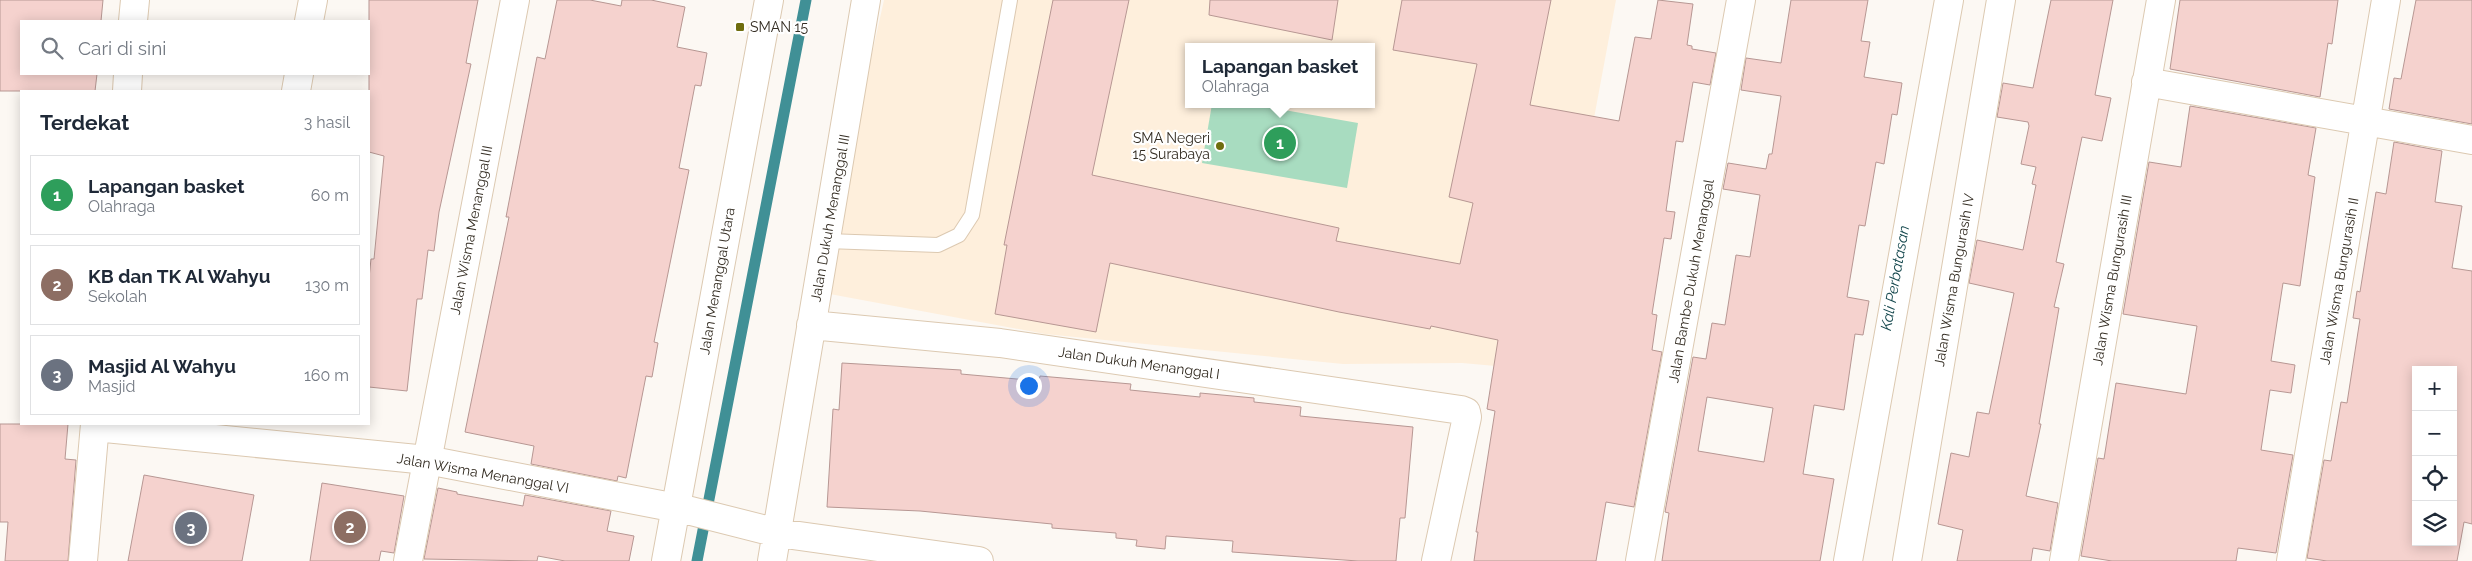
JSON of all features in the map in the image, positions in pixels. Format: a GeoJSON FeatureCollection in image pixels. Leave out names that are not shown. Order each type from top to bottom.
{"type":"FeatureCollection","features":[{"type":"Feature","properties":{"kind":"street"},"geometry":{"type":"LineString","coordinates":[[133,20],[135,0]]}},
{"type":"Feature","properties":{"kind":"street"},"geometry":{"type":"LineString","coordinates":[[309,20],[313,0]]}},
{"type":"Feature","properties":{"kind":"street","name":"Jalan Wisma Menanggal III"},"geometry":{"type":"LineString","coordinates":[[408,561],[515,0]]}},
{"type":"Feature","properties":{"kind":"street","name":"Jalan Menanggal Utara"},"geometry":{"type":"LineString","coordinates":[[666,561],[682,510],[769,0]]}},
{"type":"Feature","properties":{"kind":"street","name":"Jalan Dukuh Menanggal III"},"geometry":{"type":"LineString","coordinates":[[772,561],[771,531],[794,435],[866,0]]}},
{"type":"Feature","properties":{"kind":"street","name":"Jalan Bambe Dukuh Menanggal"},"geometry":{"type":"LineString","coordinates":[[1640,561],[1741,0]]}},
{"type":"Feature","properties":{"kind":"street"},"geometry":{"type":"LineString","coordinates":[[1848,561],[1949,0]]}},
{"type":"Feature","properties":{"kind":"street","name":"Jalan Wisma Bungurasih IV"},"geometry":{"type":"LineString","coordinates":[[1907,561],[2001,0]]}},
{"type":"Feature","properties":{"kind":"street","name":"Jalan Wisma Bungurasih III"},"geometry":{"type":"LineString","coordinates":[[2064,561],[2161,0]]}},
{"type":"Feature","properties":{"kind":"street","name":"Jalan Wisma Bungurasih II"},"geometry":{"type":"LineString","coordinates":[[2291,561],[2386,0]]}},
{"type":"Feature","properties":{"kind":"street"},"geometry":{"type":"LineString","coordinates":[[126,90],[128,75]]}},
{"type":"Feature","properties":{"kind":"street"},"geometry":{"type":"LineString","coordinates":[[296,90],[299,75]]}},
{"type":"Feature","properties":{"kind":"street"},"geometry":{"type":"LineString","coordinates":[[2146,82],[2472,140]]}},
{"type":"Feature","properties":{"kind":"street","name":"Jalan Dukuh Menanggal I"},"geometry":{"type":"LineString","coordinates":[[811,325],[1000,343],[1466,412],[1467,417],[1436,561]]}},
{"type":"Feature","properties":{"kind":"street"},"geometry":{"type":"LineString","coordinates":[[83,561],[95,425]]}},
{"type":"Feature","properties":{"kind":"street","name":"Jalan Wisma Menanggal VI"},"geometry":{"type":"LineString","coordinates":[[95,425],[427,460],[682,510],[771,531],[979,561]]}},
{"type":"Feature","properties":{"kind":"lane"},"geometry":{"type":"LineString","coordinates":[[827,241],[938,244],[959,235],[972,215],[1010,0]]}},
{"type":"Feature","properties":{"kind":"shaded area","name":"SMA Negeri 15 Surabaya"},"geometry":{"type":"Polygon","coordinates":[[[884,0],[1616,0],[1581,188],[1518,368],[1462,363],[1343,364],[1045,334],[819,292],[884,0]]]}},
{"type":"Feature","properties":{"kind":"green space"},"geometry":{"type":"Polygon","coordinates":[[[1211,108],[1273,108],[1358,123],[1347,188],[1202,163],[1211,108]]]}},
{"type":"Feature","properties":{"kind":"building"},"geometry":{"type":"Polygon","coordinates":[[[0,0],[103,0],[101,20],[20,20],[20,75],[97,75],[95,90],[0,91],[0,0]]]}},
{"type":"Feature","properties":{"kind":"building"},"geometry":{"type":"Polygon","coordinates":[[[369,0],[478,0],[466,63],[471,64],[439,212],[434,251],[428,250],[422,299],[417,299],[407,391],[370,387],[370,268],[371,259],[374,259],[384,156],[370,152],[369,0]]]}},
{"type":"Feature","properties":{"kind":"building"},"geometry":{"type":"Polygon","coordinates":[[[557,0],[590,0],[621,6],[622,0],[651,0],[685,7],[677,47],[707,53],[701,86],[695,85],[679,168],[689,170],[654,342],[658,343],[652,377],[646,376],[626,478],[618,476],[617,481],[531,464],[534,446],[465,432],[509,217],[506,217],[537,57],[545,59],[557,0]]]}},
{"type":"Feature","properties":{"kind":"building"},"geometry":{"type":"Polygon","coordinates":[[[1053,0],[1129,0],[1092,175],[1339,228],[1336,241],[1460,264],[1473,203],[1449,197],[1477,64],[1393,50],[1402,0],[1551,0],[1530,105],[1619,121],[1635,37],[1651,39],[1658,0],[1693,4],[1687,45],[1692,46],[1692,49],[1716,53],[1710,85],[1693,82],[1683,142],[1676,141],[1666,211],[1675,212],[1671,239],[1664,238],[1652,314],[1657,315],[1652,350],[1662,352],[1634,507],[1606,502],[1596,561],[1474,561],[1478,532],[1476,532],[1495,411],[1487,409],[1498,340],[1431,326],[1430,329],[1339,312],[1110,263],[1096,332],[995,314],[1007,245],[1004,245],[1053,0]]]}},
{"type":"Feature","properties":{"kind":"building"},"geometry":{"type":"Polygon","coordinates":[[[1210,0],[1338,0],[1332,40],[1209,15],[1210,0]]]}},
{"type":"Feature","properties":{"kind":"building"},"geometry":{"type":"Polygon","coordinates":[[[1791,0],[1868,0],[1861,41],[1870,42],[1864,77],[1902,83],[1897,115],[1892,114],[1884,164],[1876,162],[1865,226],[1859,225],[1847,297],[1869,301],[1863,335],[1855,334],[1844,410],[1814,405],[1803,474],[1834,479],[1820,561],[1662,561],[1669,513],[1665,512],[1693,357],[1706,359],[1712,323],[1725,325],[1736,255],[1750,257],[1760,195],[1723,189],[1728,163],[1766,169],[1769,154],[1772,154],[1781,96],[1741,90],[1746,58],[1781,63],[1791,0]],[[1707,397],[1698,451],[1764,462],[1773,408],[1707,397]]]}},
{"type":"Feature","properties":{"kind":"building"},"geometry":{"type":"Polygon","coordinates":[[[2051,0],[2113,0],[2095,95],[2111,98],[2102,141],[2082,137],[2056,262],[2064,264],[2054,307],[2059,308],[2039,424],[2041,424],[2026,496],[2058,503],[2050,551],[2033,548],[2031,561],[1957,561],[1963,530],[1938,524],[1951,453],[1969,457],[1977,412],[1989,414],[2014,293],[1969,283],[1977,240],[2023,250],[2036,185],[2032,184],[2036,167],[2021,164],[2029,126],[2028,122],[1997,117],[2003,83],[2033,88],[2051,0]]]}},
{"type":"Feature","properties":{"kind":"building"},"geometry":{"type":"Polygon","coordinates":[[[2180,0],[2338,0],[2332,44],[2328,43],[2320,97],[2170,69],[2180,0]]]}},
{"type":"Feature","properties":{"kind":"building"},"geometry":{"type":"Polygon","coordinates":[[[2416,0],[2472,0],[2472,124],[2389,109],[2394,78],[2401,79],[2416,0]]]}},
{"type":"Feature","properties":{"kind":"building"},"geometry":{"type":"Polygon","coordinates":[[[2190,106],[2316,128],[2308,175],[2315,177],[2300,286],[2283,283],[2271,361],[2295,365],[2291,393],[2270,390],[2261,450],[2293,455],[2276,553],[2238,548],[2236,561],[2112,561],[2081,556],[2098,458],[2104,459],[2116,383],[2186,394],[2197,326],[2123,314],[2149,162],[2181,167],[2190,106]]]}},
{"type":"Feature","properties":{"kind":"building"},"geometry":{"type":"Polygon","coordinates":[[[2394,142],[2442,151],[2435,202],[2462,206],[2452,268],[2472,271],[2472,524],[2464,522],[2457,561],[2327,561],[2307,558],[2324,460],[2331,461],[2341,402],[2347,403],[2360,319],[2353,318],[2357,291],[2360,292],[2376,192],[2386,194],[2394,142]]]}},
{"type":"Feature","properties":{"kind":"building"},"geometry":{"type":"Polygon","coordinates":[[[842,363],[961,370],[961,374],[1039,381],[1040,376],[1131,384],[1130,390],[1200,397],[1200,393],[1254,398],[1254,402],[1301,407],[1300,416],[1413,427],[1405,518],[1400,518],[1396,561],[1358,561],[1232,552],[1233,541],[1166,536],[1165,549],[1136,546],[1137,540],[1116,538],[1116,533],[1052,528],[1052,524],[920,511],[827,507],[833,409],[839,410],[842,363]]]}},
{"type":"Feature","properties":{"kind":"building"},"geometry":{"type":"Polygon","coordinates":[[[0,424],[68,425],[65,459],[76,460],[68,561],[5,561],[8,522],[0,522],[0,424]]]}},
{"type":"Feature","properties":{"kind":"building"},"geometry":{"type":"Polygon","coordinates":[[[144,475],[254,495],[242,561],[128,561],[144,475]]]}},
{"type":"Feature","properties":{"kind":"building"},"geometry":{"type":"Polygon","coordinates":[[[322,483],[404,496],[394,553],[381,551],[379,561],[310,561],[322,483]]]}},
{"type":"Feature","properties":{"kind":"building"},"geometry":{"type":"Polygon","coordinates":[[[438,488],[457,492],[457,494],[523,506],[525,495],[611,511],[607,531],[634,536],[629,561],[565,561],[538,556],[537,561],[424,559],[438,488]]]}},
{"type":"Feature","properties":{"kind":"waterway"},"geometry":{"type":"LineString","coordinates":[[697,561],[806,0]]}},
{"type":"Feature","properties":{"kind":"place","name":"SMAN 15"},"geometry":{"type":"Point","coordinates":[740,27]}},
{"type":"Feature","properties":{"kind":"place","name":"Lapangan basket"},"geometry":{"type":"Point","coordinates":[1280,143]}},
{"type":"Feature","properties":{"kind":"place","name":"SMA Negeri 15 Surabaya"},"geometry":{"type":"Point","coordinates":[1220,146]}},
{"type":"Feature","properties":{"kind":"place","name":"KB dan TK Al Wahyu"},"geometry":{"type":"Point","coordinates":[350,527]}},
{"type":"Feature","properties":{"kind":"place","name":"Masjid Al Wahyu"},"geometry":{"type":"Point","coordinates":[191,528]}},
{"type":"Feature","properties":{"kind":"water label","name":"Kali Perbatasan"},"geometry":{"type":"Point","coordinates":[1895,278]}}]}
